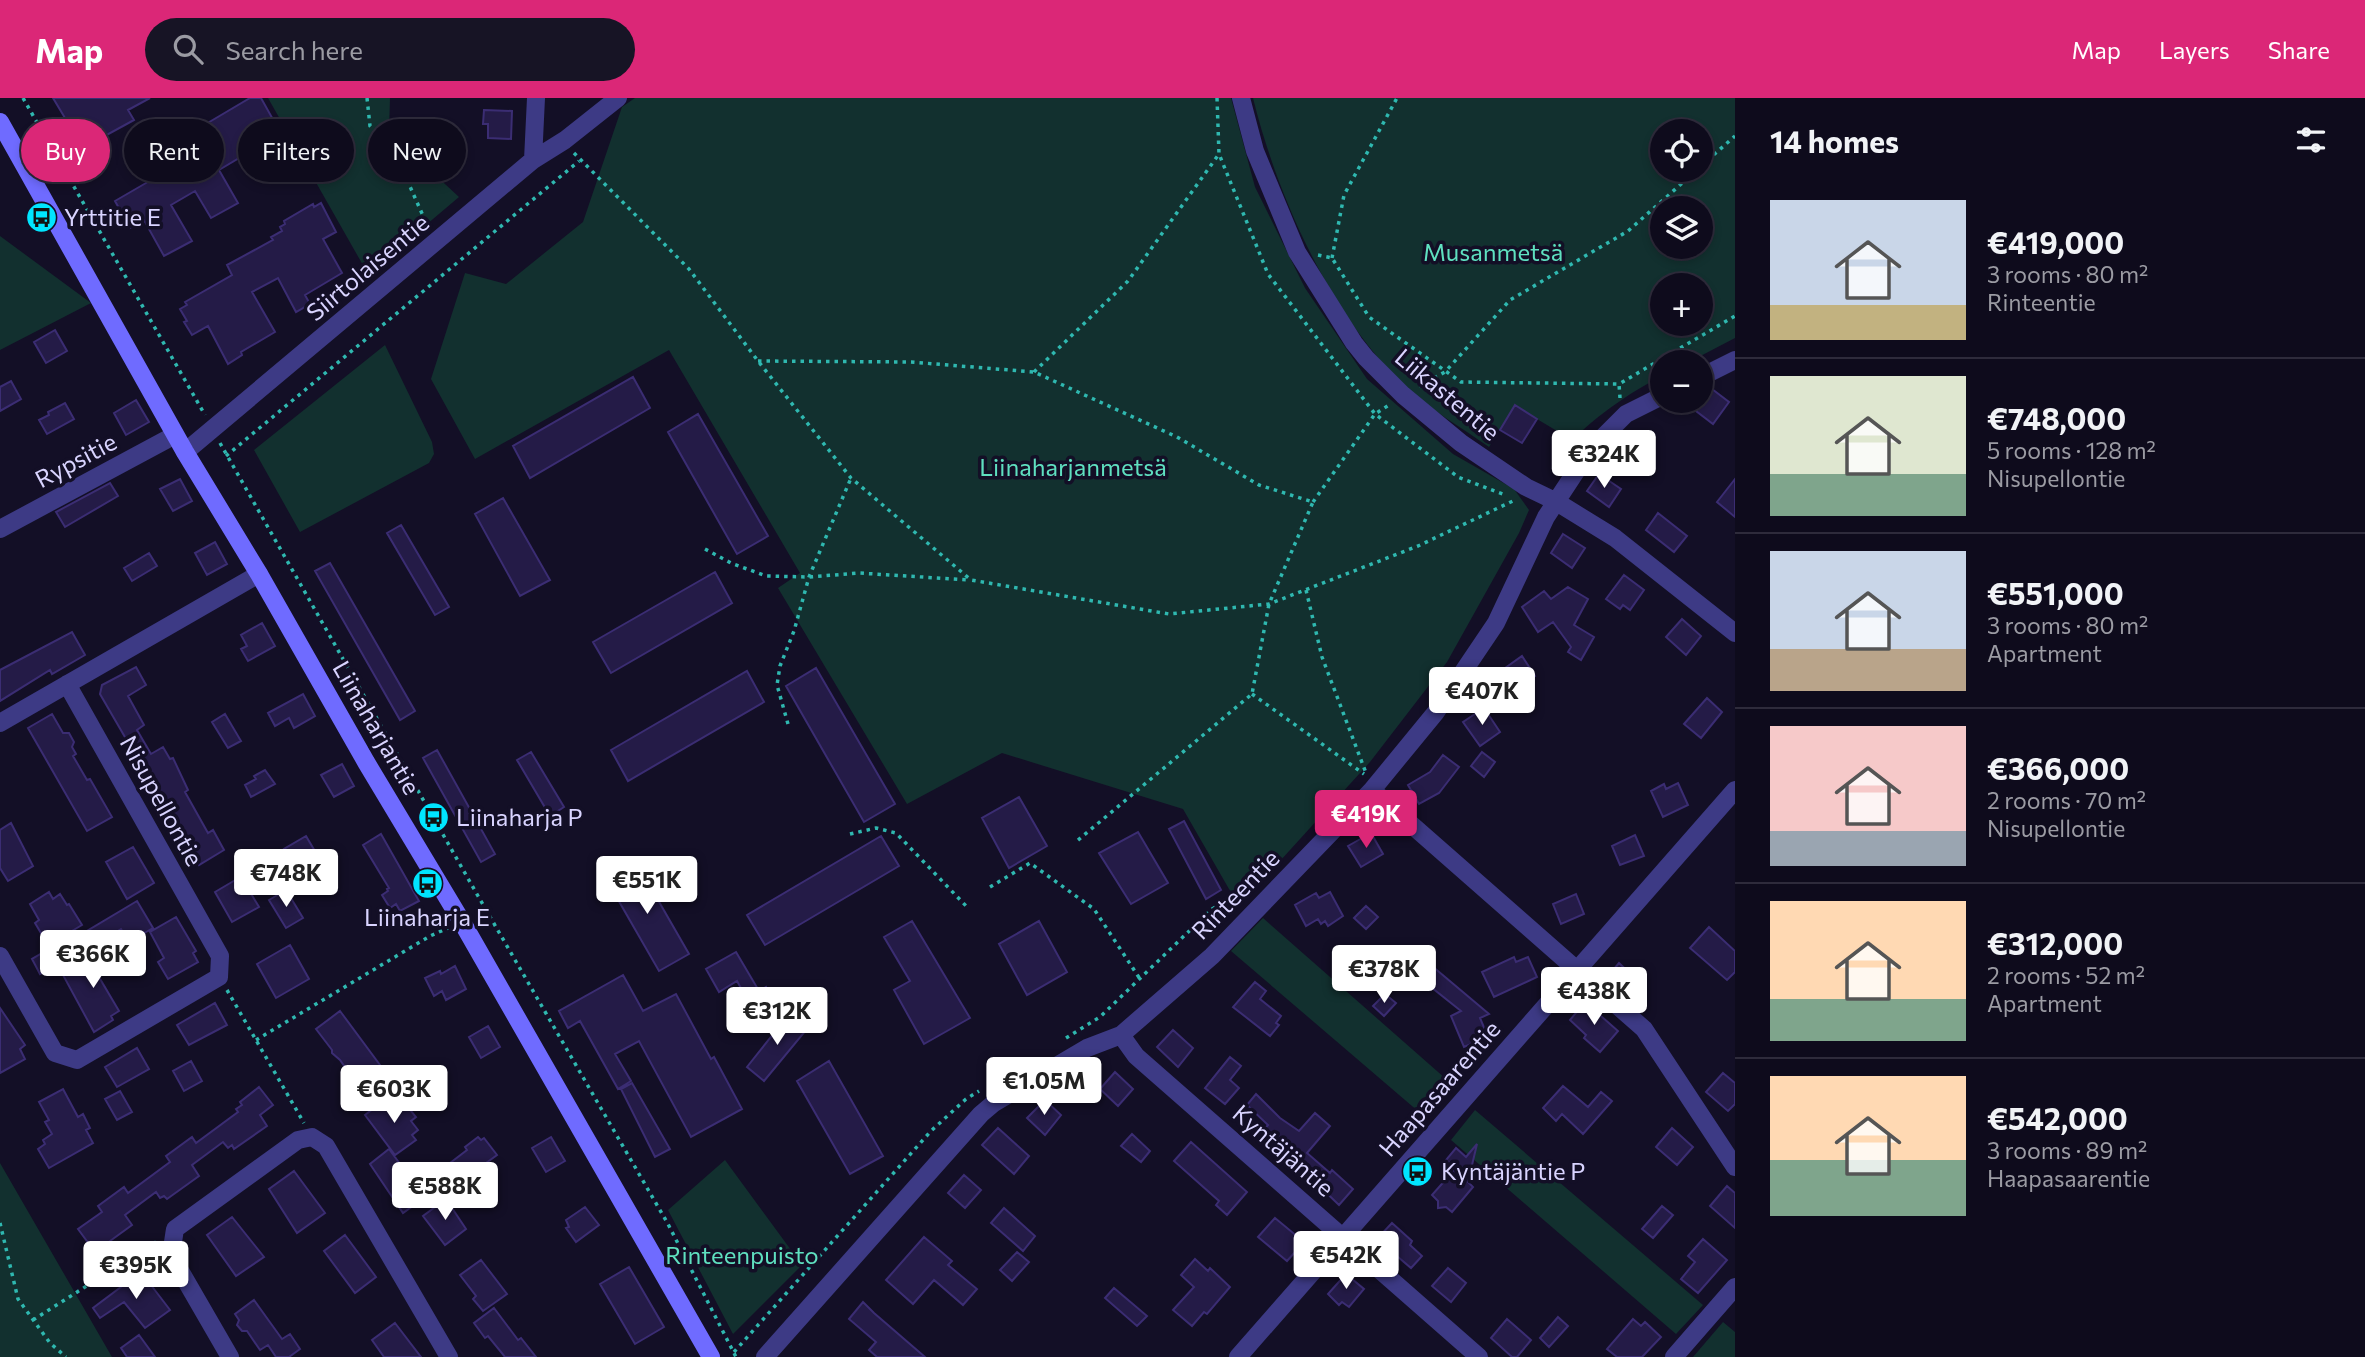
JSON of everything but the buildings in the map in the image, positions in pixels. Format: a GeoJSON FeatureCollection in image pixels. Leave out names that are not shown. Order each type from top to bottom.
{"type":"FeatureCollection","features":[{"type":"Feature","properties":{"kind":"main road","name":"Liinaharjantie"},"geometry":{"type":"LineString","coordinates":[[0,122],[175,435],[462,922],[711,1357]]}},
{"type":"Feature","properties":{"kind":"street"},"geometry":{"type":"LineString","coordinates":[[533,160],[536,98]]}},
{"type":"Feature","properties":{"kind":"street","name":"Siirtolaisentie"},"geometry":{"type":"LineString","coordinates":[[185,452],[533,160],[565,140],[618,98]]}},
{"type":"Feature","properties":{"kind":"street","name":"Liikastentie"},"geometry":{"type":"LineString","coordinates":[[1241,98],[1255,151],[1297,252],[1354,343],[1403,396],[1461,443],[1526,486],[1615,538],[1735,633]]}},
{"type":"Feature","properties":{"kind":"street"},"geometry":{"type":"LineString","coordinates":[[1713,371],[1735,360]]}},
{"type":"Feature","properties":{"kind":"street","name":"Rinteentie"},"geometry":{"type":"LineString","coordinates":[[765,1357],[993,1103],[1087,1048],[1121,1035],[1212,956],[1436,712],[1496,623],[1555,501],[1590,450],[1626,414],[1650,402]]}},
{"type":"Feature","properties":{"kind":"street","name":"Rypsitie"},"geometry":{"type":"LineString","coordinates":[[0,529],[175,435]]}},
{"type":"Feature","properties":{"kind":"street"},"geometry":{"type":"LineString","coordinates":[[0,723],[259,574]]}},
{"type":"Feature","properties":{"kind":"street","name":"Nisupellontie"},"geometry":{"type":"LineString","coordinates":[[67,684],[220,956],[219,976]]}},
{"type":"Feature","properties":{"kind":"street"},"geometry":{"type":"LineString","coordinates":[[1369,782],[1644,1029],[1735,1167]]}},
{"type":"Feature","properties":{"kind":"street","name":"Haapasaarentie"},"geometry":{"type":"LineString","coordinates":[[1238,1357],[1735,790]]}},
{"type":"Feature","properties":{"kind":"street"},"geometry":{"type":"LineString","coordinates":[[0,956],[55,1053],[77,1060],[219,976]]}},
{"type":"Feature","properties":{"kind":"street","name":"Kyntäjäntie"},"geometry":{"type":"LineString","coordinates":[[1121,1035],[1136,1055],[1479,1357]]}},
{"type":"Feature","properties":{"kind":"street"},"geometry":{"type":"LineString","coordinates":[[230,1357],[171,1255],[175,1230],[299,1140],[312,1138],[326,1146],[449,1357]]}},
{"type":"Feature","properties":{"kind":"street"},"geometry":{"type":"LineString","coordinates":[[1674,1357],[1735,1287]]}},
{"type":"Feature","properties":{"kind":"path"},"geometry":{"type":"LineString","coordinates":[[23,98],[668,1224],[735,1355],[931,1132],[966,1099],[986,1087]]}},
{"type":"Feature","properties":{"kind":"path"},"geometry":{"type":"LineString","coordinates":[[367,98],[370,125],[400,164],[424,218],[442,239]]}},
{"type":"Feature","properties":{"kind":"path"},"geometry":{"type":"LineString","coordinates":[[1396,98],[1344,195],[1332,258],[1369,317],[1445,372],[1461,382],[1619,384],[1735,316]]}},
{"type":"Feature","properties":{"kind":"path"},"geometry":{"type":"LineString","coordinates":[[1713,155],[1735,136]]}},
{"type":"Feature","properties":{"kind":"path"},"geometry":{"type":"LineString","coordinates":[[565,140],[579,160],[689,268],[758,361],[851,478],[971,580]]}},
{"type":"Feature","properties":{"kind":"path"},"geometry":{"type":"LineString","coordinates":[[1034,373],[1128,281],[1219,154]]}},
{"type":"Feature","properties":{"kind":"path"},"geometry":{"type":"LineString","coordinates":[[226,456],[579,160]]}},
{"type":"Feature","properties":{"kind":"path"},"geometry":{"type":"LineString","coordinates":[[1077,841],[1251,694],[1269,604],[1313,502],[1375,415],[1445,372],[1510,300],[1628,231],[1683,182]]}},
{"type":"Feature","properties":{"kind":"path"},"geometry":{"type":"LineString","coordinates":[[1297,252],[1332,258]]}},
{"type":"Feature","properties":{"kind":"path"},"geometry":{"type":"LineString","coordinates":[[758,361],[911,362],[1034,373],[1177,437],[1259,485],[1313,502]]}},
{"type":"Feature","properties":{"kind":"path"},"geometry":{"type":"LineString","coordinates":[[1619,384],[1620,406]]}},
{"type":"Feature","properties":{"kind":"path"},"geometry":{"type":"LineString","coordinates":[[788,724],[777,685],[780,667],[794,631],[809,578],[851,478]]}},
{"type":"Feature","properties":{"kind":"path"},"geometry":{"type":"LineString","coordinates":[[705,549],[731,563],[766,576],[809,578],[859,573],[971,580],[1169,614],[1269,604],[1418,547],[1516,500]]}},
{"type":"Feature","properties":{"kind":"path"},"geometry":{"type":"LineString","coordinates":[[1306,590],[1322,657],[1369,782]]}},
{"type":"Feature","properties":{"kind":"path"},"geometry":{"type":"LineString","coordinates":[[1251,694],[1369,782]]}},
{"type":"Feature","properties":{"kind":"path"},"geometry":{"type":"LineString","coordinates":[[1369,782],[1374,765]]}},
{"type":"Feature","properties":{"kind":"path"},"geometry":{"type":"LineString","coordinates":[[850,834],[876,828],[896,833],[969,909]]}},
{"type":"Feature","properties":{"kind":"path"},"geometry":{"type":"LineString","coordinates":[[990,887],[1030,863],[1094,909],[1140,979]]}},
{"type":"Feature","properties":{"kind":"path"},"geometry":{"type":"LineString","coordinates":[[1065,1039],[1100,1017],[1212,909],[1259,884]]}},
{"type":"Feature","properties":{"kind":"path"},"geometry":{"type":"LineString","coordinates":[[256,1040],[429,936],[462,922]]}},
{"type":"Feature","properties":{"kind":"path"},"geometry":{"type":"LineString","coordinates":[[219,976],[312,1138]]}},
{"type":"Feature","properties":{"kind":"path"},"geometry":{"type":"LineString","coordinates":[[0,1223],[18,1298],[50,1343],[66,1357]]}},
{"type":"Feature","properties":{"kind":"path"},"geometry":{"type":"LineString","coordinates":[[33,1320],[175,1230]]}},
{"type":"Feature","properties":{"kind":"green space"},"geometry":{"type":"Polygon","coordinates":[[[268,98],[390,98],[389,119],[368,119],[368,182],[443,182],[459,197],[368,274],[316,182],[354,182],[354,119],[280,119],[268,98]]]}},
{"type":"Feature","properties":{"kind":"green space","name":"Liinaharjanmetsä"},"geometry":{"type":"Polygon","coordinates":[[[635,98],[1231,98],[1255,187],[1305,288],[1367,379],[1453,454],[1514,489],[1529,510],[1519,533],[1447,662],[1370,762],[1241,904],[1229,889],[1183,809],[1002,753],[907,804],[778,588],[800,573],[669,350],[475,459],[431,379],[465,273],[506,284],[583,222],[622,107],[635,98]]]}},
{"type":"Feature","properties":{"kind":"green space","name":"Musanmetsä"},"geometry":{"type":"Polygon","coordinates":[[[1253,98],[1735,98],[1735,338],[1712,350],[1650,350],[1650,383],[1615,405],[1572,440],[1515,406],[1489,447],[1416,396],[1380,360],[1332,292],[1292,215],[1253,98]]]}},
{"type":"Feature","properties":{"kind":"green space"},"geometry":{"type":"Polygon","coordinates":[[[0,236],[91,303],[0,350],[0,236]]]}},
{"type":"Feature","properties":{"kind":"green space"},"geometry":{"type":"Polygon","coordinates":[[[385,345],[432,442],[434,454],[429,463],[300,532],[254,450],[385,345]]]}},
{"type":"Feature","properties":{"kind":"green space"},"geometry":{"type":"Polygon","coordinates":[[[1263,918],[1454,1086],[1426,1118],[1231,951],[1263,918]]]}},
{"type":"Feature","properties":{"kind":"green space"},"geometry":{"type":"Polygon","coordinates":[[[1475,1110],[1703,1305],[1676,1334],[1451,1140],[1475,1110]]]}},
{"type":"Feature","properties":{"kind":"green space","name":"Rinteenpuisto"},"geometry":{"type":"Polygon","coordinates":[[[725,1160],[802,1265],[733,1334],[668,1210],[725,1160]]]}},
{"type":"Feature","properties":{"kind":"green space"},"geometry":{"type":"Polygon","coordinates":[[[0,1163],[112,1357],[0,1357],[0,1163]]]}},
{"type":"Feature","properties":{"kind":"green space"},"geometry":{"type":"Polygon","coordinates":[[[1723,1322],[1735,1332],[1735,1357],[1693,1357],[1723,1322]]]}},
{"type":"Feature","properties":{"kind":"place","name":"Yrttitie E"},"geometry":{"type":"Point","coordinates":[41,218]}},
{"type":"Feature","properties":{"kind":"place","name":"Liinaharja P"},"geometry":{"type":"Point","coordinates":[433,818]}},
{"type":"Feature","properties":{"kind":"place","name":"Liinaharja E"},"geometry":{"type":"Point","coordinates":[427,884]}},
{"type":"Feature","properties":{"kind":"place","name":"Kyntäjäntie P"},"geometry":{"type":"Point","coordinates":[1418,1172]}}]}
